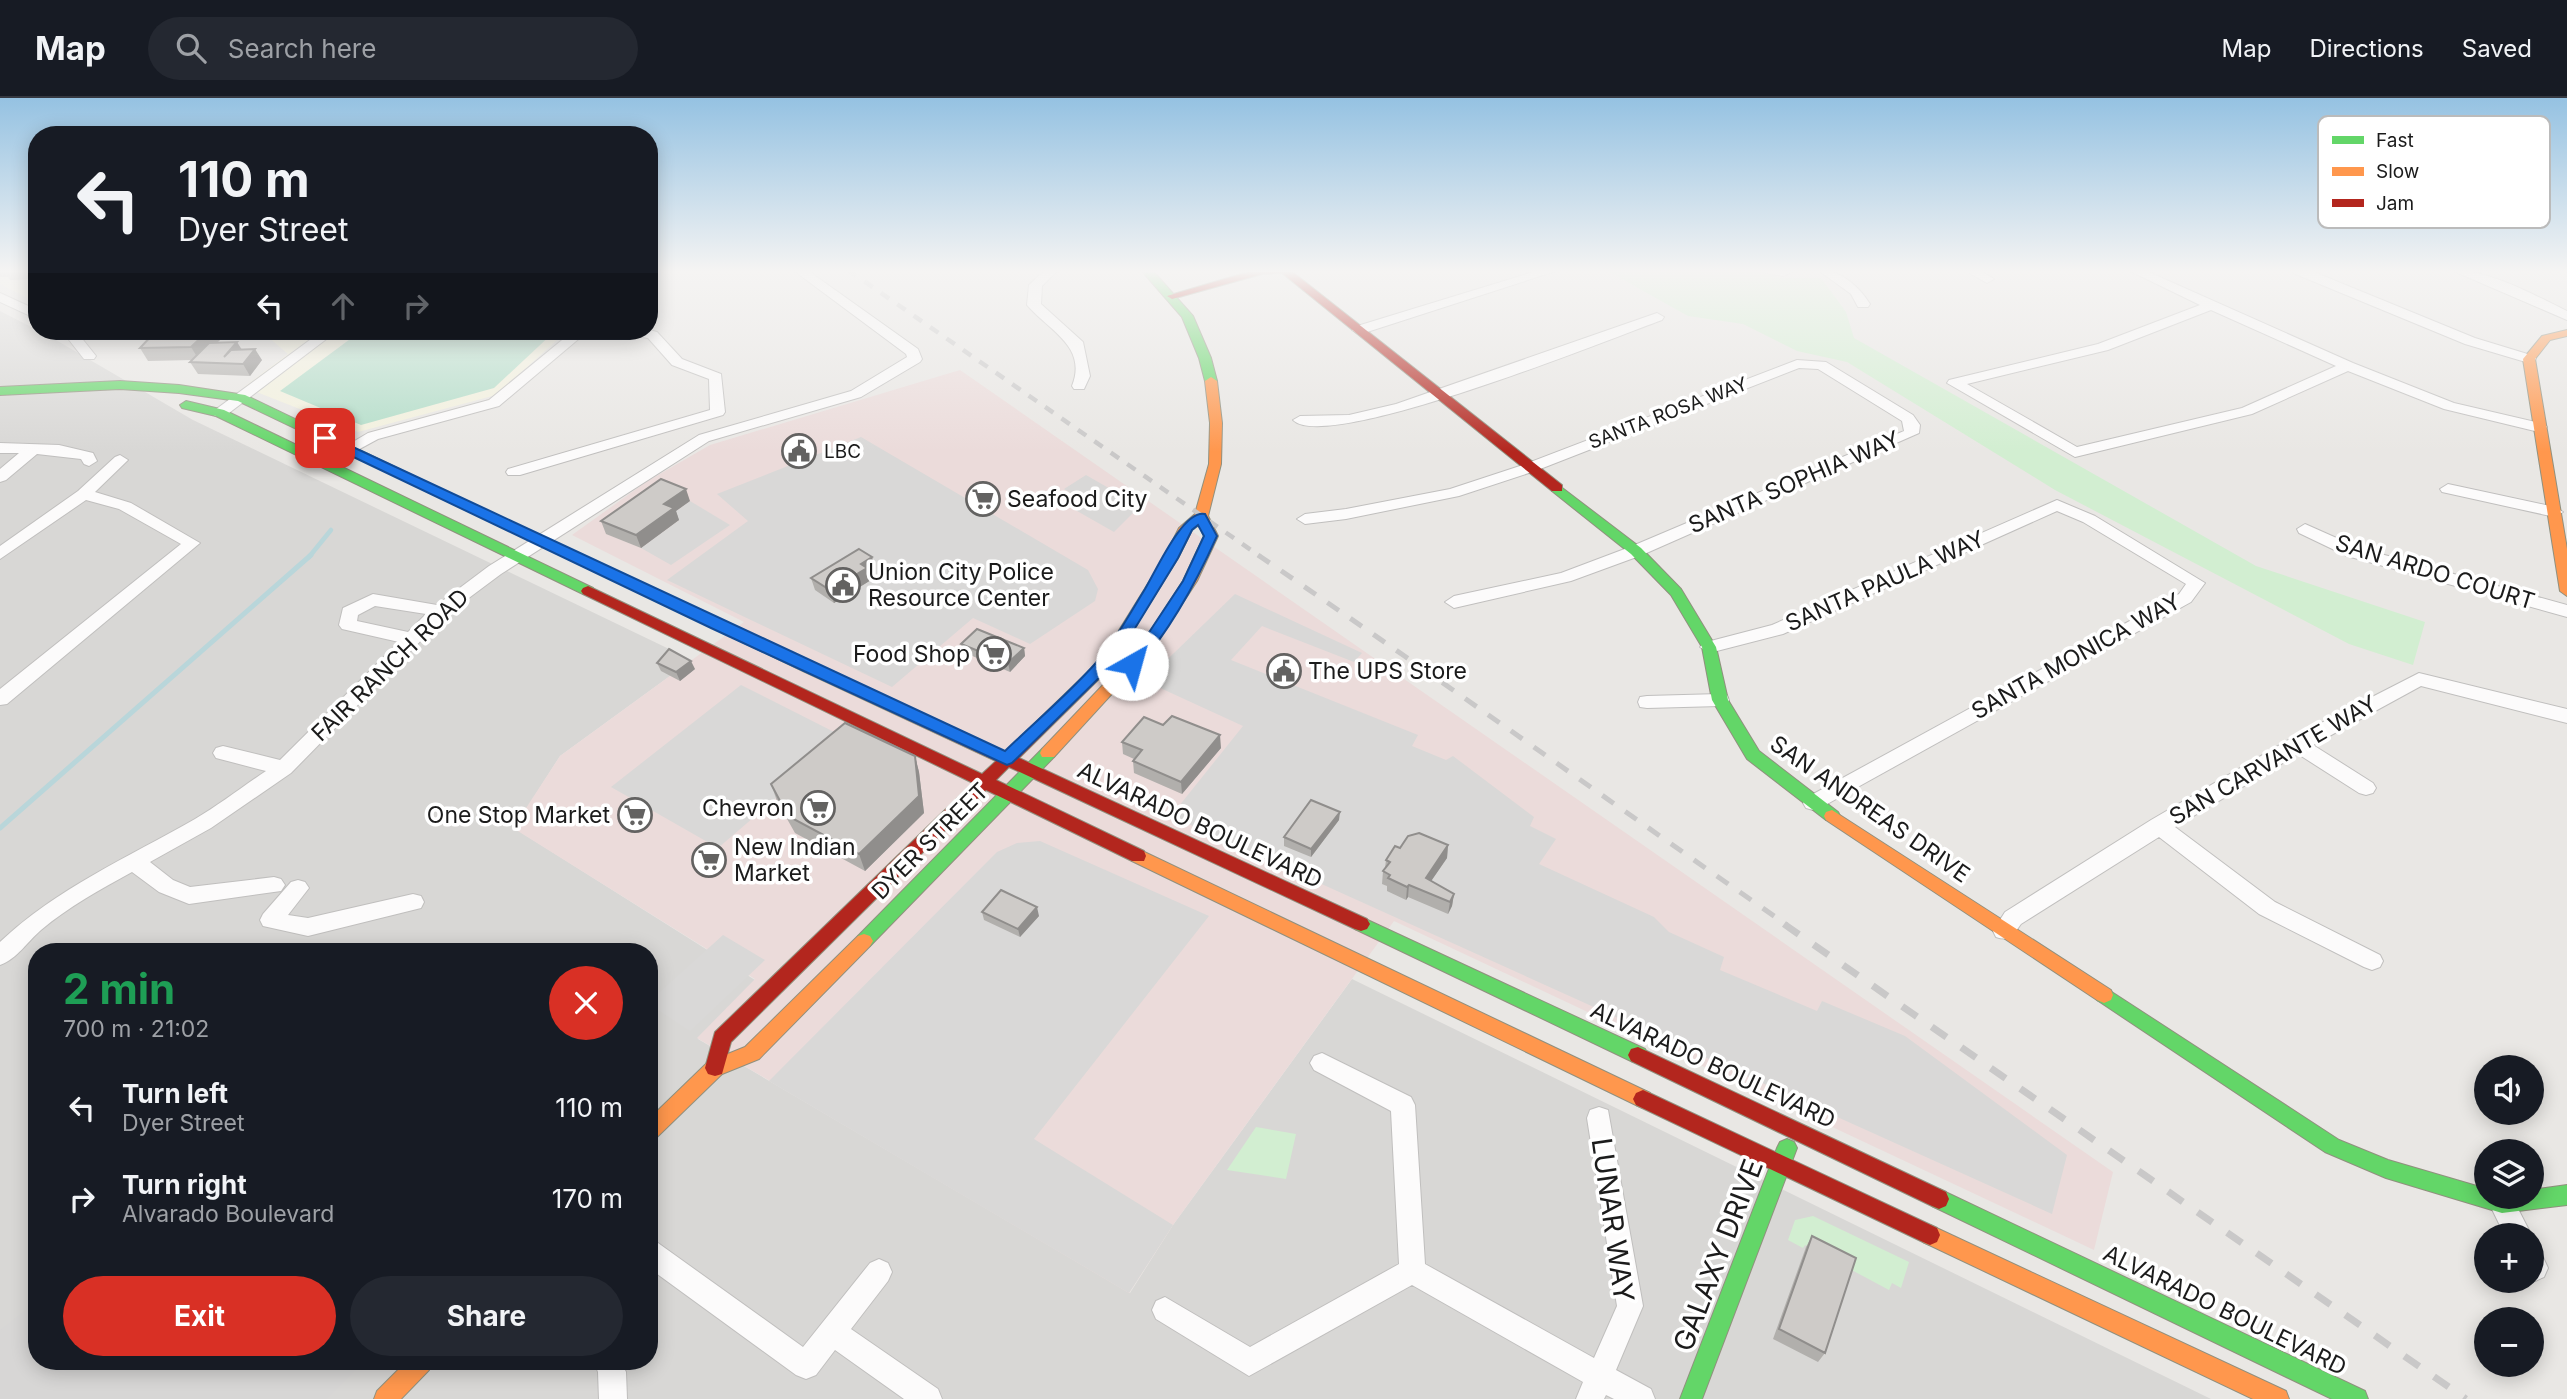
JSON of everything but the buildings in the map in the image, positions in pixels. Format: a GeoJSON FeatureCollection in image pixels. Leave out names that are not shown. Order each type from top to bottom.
{"type":"FeatureCollection","features":[{"type":"Feature","properties":{"kind":"main road","name":"DYER STREET"},"geometry":{"type":"LineString","coordinates":[[715,1068],[722,1038],[1098,670],[1113,652],[1171,558],[1186,528],[1201,516],[1215,464],[1216,423],[1212,384],[1193,331]]}},
{"type":"Feature","properties":{"kind":"main road","name":"SAN ANDREAS DRIVE"},"geometry":{"type":"LineString","coordinates":[[1360,331],[1636,551],[1676,592],[1709,647],[1720,700],[1753,755],[1813,803],[2333,1146],[2386,1169],[2474,1195]]}},
{"type":"Feature","properties":{"kind":"main road"},"geometry":{"type":"LineString","coordinates":[[2567,333],[2546,338],[2529,359],[2567,591]]}},
{"type":"Feature","properties":{"kind":"main road","name":"ALVARADO BOULEVARD"},"geometry":{"type":"LineString","coordinates":[[0,391],[83,383],[161,385],[241,398],[1452,966],[2357,1399]]}},
{"type":"Feature","properties":{"kind":"main road"},"geometry":{"type":"LineString","coordinates":[[0,403],[118,397],[153,399],[220,413],[1780,1163],[2278,1399]]}},
{"type":"Feature","properties":{"kind":"main road","name":"DYER STREET"},"geometry":{"type":"LineString","coordinates":[[658,1123],[715,1068],[752,1053],[1032,771],[1147,647],[1190,582],[1211,536],[1201,516]]}},
{"type":"Feature","properties":{"kind":"main road"},"geometry":{"type":"LineString","coordinates":[[765,1040],[768,1017],[825,958],[827,934]]}},
{"type":"Feature","properties":{"kind":"main road","name":"GALAXY DRIVE"},"geometry":{"type":"LineString","coordinates":[[1691,1399],[1794,1130]]}},
{"type":"Feature","properties":{"kind":"main road","name":"SAN ANDREAS DRIVE"},"geometry":{"type":"LineString","coordinates":[[2544,1198],[2567,1195]]}},
{"type":"Feature","properties":{"kind":"main road"},"geometry":{"type":"LineString","coordinates":[[385,1399],[413,1370]]}},
{"type":"Feature","properties":{"kind":"street","name":"FAIR RANCH ROAD"},"geometry":{"type":"LineString","coordinates":[[0,956],[34,923],[87,887],[204,823],[284,768],[440,611],[516,556],[704,438],[856,394],[915,359],[913,352],[883,331]]}},
{"type":"Feature","properties":{"kind":"street"},"geometry":{"type":"LineString","coordinates":[[1063,331],[1076,342],[1083,376],[1079,386]]}},
{"type":"Feature","properties":{"kind":"street"},"geometry":{"type":"LineString","coordinates":[[1300,420],[1317,422],[1353,419],[1441,394],[1619,331]]}},
{"type":"Feature","properties":{"kind":"street"},"geometry":{"type":"LineString","coordinates":[[2145,331],[2103,347],[1954,383],[2075,452],[2247,411],[2348,366]]}},
{"type":"Feature","properties":{"kind":"street"},"geometry":{"type":"LineString","coordinates":[[2269,331],[2449,406],[2539,427]]}},
{"type":"Feature","properties":{"kind":"street"},"geometry":{"type":"LineString","coordinates":[[2445,331],[2529,359]]}},
{"type":"Feature","properties":{"kind":"street"},"geometry":{"type":"LineString","coordinates":[[76,340],[89,356]]}},
{"type":"Feature","properties":{"kind":"street"},"geometry":{"type":"LineString","coordinates":[[220,413],[318,340]]}},
{"type":"Feature","properties":{"kind":"street"},"geometry":{"type":"LineString","coordinates":[[349,449],[373,436],[494,402],[571,340]]}},
{"type":"Feature","properties":{"kind":"street"},"geometry":{"type":"LineString","coordinates":[[657,340],[677,362],[716,377],[718,412],[735,430]]}},
{"type":"Feature","properties":{"kind":"street","name":"SANTA ROSA WAY"},"geometry":{"type":"LineString","coordinates":[[1305,519],[1346,514],[1453,493],[1529,468],[1797,364],[1809,363]]}},
{"type":"Feature","properties":{"kind":"street","name":"SANTA SOPHIA WAY"},"geometry":{"type":"LineString","coordinates":[[1636,551],[1911,433],[1912,425],[1908,418],[1821,365],[1809,363]]}},
{"type":"Feature","properties":{"kind":"street"},"geometry":{"type":"LineString","coordinates":[[514,472],[718,412]]}},
{"type":"Feature","properties":{"kind":"street"},"geometry":{"type":"LineString","coordinates":[[0,448],[40,450],[50,456],[79,463],[120,460],[84,494],[0,554]]}},
{"type":"Feature","properties":{"kind":"street"},"geometry":{"type":"LineString","coordinates":[[0,477],[40,450]]}},
{"type":"Feature","properties":{"kind":"street"},"geometry":{"type":"LineString","coordinates":[[2448,489],[2555,512]]}},
{"type":"Feature","properties":{"kind":"street"},"geometry":{"type":"LineString","coordinates":[[0,699],[192,543],[125,506],[84,494]]}},
{"type":"Feature","properties":{"kind":"street","name":"SANTA PAULA WAY"},"geometry":{"type":"LineString","coordinates":[[1709,647],[1777,629],[2057,505]]}},
{"type":"Feature","properties":{"kind":"street","name":"SANTA MONICA WAY"},"geometry":{"type":"LineString","coordinates":[[1813,803],[2185,598],[2196,583],[2089,519],[2057,505]]}},
{"type":"Feature","properties":{"kind":"street","name":"SAN ARDO COURT"},"geometry":{"type":"LineString","coordinates":[[2305,529],[2353,552],[2567,611]]}},
{"type":"Feature","properties":{"kind":"street"},"geometry":{"type":"LineString","coordinates":[[1454,602],[1565,577],[1636,551]]}},
{"type":"Feature","properties":{"kind":"street"},"geometry":{"type":"LineString","coordinates":[[412,639],[348,625],[349,612],[373,600],[440,611]]}},
{"type":"Feature","properties":{"kind":"street","name":"SAN CARVANTE WAY"},"geometry":{"type":"LineString","coordinates":[[2004,931],[2013,918],[2158,825],[2298,744],[2419,679],[2567,716]]}},
{"type":"Feature","properties":{"kind":"street"},"geometry":{"type":"LineString","coordinates":[[1647,702],[1720,700]]}},
{"type":"Feature","properties":{"kind":"street"},"geometry":{"type":"LineString","coordinates":[[2298,744],[2366,788]]}},
{"type":"Feature","properties":{"kind":"street"},"geometry":{"type":"LineString","coordinates":[[223,753],[284,768]]}},
{"type":"Feature","properties":{"kind":"street"},"geometry":{"type":"LineString","coordinates":[[2158,825],[2267,908],[2372,961]]}},
{"type":"Feature","properties":{"kind":"street"},"geometry":{"type":"LineString","coordinates":[[134,862],[166,886],[189,896],[274,885]]}},
{"type":"Feature","properties":{"kind":"street"},"geometry":{"type":"LineString","coordinates":[[298,888],[271,920],[309,927],[413,902]]}},
{"type":"Feature","properties":{"kind":"street"},"geometry":{"type":"LineString","coordinates":[[1322,1063],[1403,1105],[1412,1271]]}},
{"type":"Feature","properties":{"kind":"street","name":"LUNAR WAY"},"geometry":{"type":"LineString","coordinates":[[1595,1387],[1630,1306],[1600,1118]]}},
{"type":"Feature","properties":{"kind":"street"},"geometry":{"type":"LineString","coordinates":[[658,1258],[806,1365],[879,1272]]}},
{"type":"Feature","properties":{"kind":"street"},"geometry":{"type":"LineString","coordinates":[[1165,1310],[1249,1362],[1412,1271]]}},
{"type":"Feature","properties":{"kind":"street"},"geometry":{"type":"LineString","coordinates":[[1412,1271],[1595,1387],[1641,1399]]}},
{"type":"Feature","properties":{"kind":"street"},"geometry":{"type":"LineString","coordinates":[[832,1332],[928,1399]]}},
{"type":"Feature","properties":{"kind":"street"},"geometry":{"type":"LineString","coordinates":[[612,1370],[613,1399]]}},
{"type":"Feature","properties":{"kind":"shaded area"},"geometry":{"type":"Polygon","coordinates":[[[0,331],[28,331],[28,340],[56,340],[193,420],[692,660],[560,756],[514,828],[755,980],[698,1039],[1130,1293],[1173,1225],[1352,979],[2211,1399],[0,1399],[0,331]]]}},
{"type":"Feature","properties":{"kind":"shaded area"},"geometry":{"type":"Polygon","coordinates":[[[272,340],[557,340],[496,395],[358,432],[244,387],[288,354],[272,340]]]}},
{"type":"Feature","properties":{"kind":"shaded area"},"geometry":{"type":"Polygon","coordinates":[[[960,370],[2113,1172],[2094,1250],[1394,921],[1173,1225],[1129,1293],[697,1038],[755,979],[513,828],[560,756],[744,622],[572,535],[646,482],[710,445],[960,370]]]}},
{"type":"Feature","properties":{"kind":"shaded area"},"geometry":{"type":"Polygon","coordinates":[[[861,437],[1088,570],[1098,589],[1095,601],[1030,644],[973,618],[892,687],[667,580],[748,521],[717,494],[861,437]]]}},
{"type":"Feature","properties":{"kind":"shaded area"},"geometry":{"type":"Polygon","coordinates":[[[1086,475],[1140,506],[1114,532],[1070,507],[1081,499],[1064,489],[1086,475]]]}},
{"type":"Feature","properties":{"kind":"shaded area"},"geometry":{"type":"Polygon","coordinates":[[[690,501],[730,525],[671,565],[641,548],[678,521],[669,516],[690,501]]]}},
{"type":"Feature","properties":{"kind":"shaded area"},"geometry":{"type":"Polygon","coordinates":[[[1235,594],[1362,653],[1354,662],[1262,626],[1231,660],[1418,735],[1412,746],[1446,760],[1453,756],[1534,817],[1530,826],[1556,839],[1539,864],[1654,917],[1669,932],[1724,957],[1720,970],[1817,1011],[1822,1001],[1905,1036],[2067,1155],[2052,1214],[1171,816],[1243,726],[1145,681],[1235,594]]]}},
{"type":"Feature","properties":{"kind":"shaded area"},"geometry":{"type":"Polygon","coordinates":[[[741,685],[846,738],[718,848],[611,787],[741,685]]]}},
{"type":"Feature","properties":{"kind":"shaded area"},"geometry":{"type":"Polygon","coordinates":[[[1040,841],[1209,916],[1034,1139],[1173,1225],[1129,1293],[769,1081],[997,852],[1017,843],[1040,841]]]}},
{"type":"Feature","properties":{"kind":"shaded area"},"geometry":{"type":"Polygon","coordinates":[[[723,935],[765,960],[690,1031],[658,1010],[658,994],[723,935]]]}},
{"type":"Feature","properties":{"kind":"shaded area"},"geometry":{"type":"Polygon","coordinates":[[[28,1308],[28,1370],[356,1370],[327,1399],[0,1399],[0,1330],[28,1308]]]}},
{"type":"Feature","properties":{"kind":"green space"},"geometry":{"type":"Polygon","coordinates":[[[1756,331],[1852,331],[1854,338],[2256,566],[2425,622],[2413,665],[2349,644],[2055,490],[1847,362],[1797,351],[1756,331]]]}},
{"type":"Feature","properties":{"kind":"green space"},"geometry":{"type":"Polygon","coordinates":[[[349,340],[545,340],[494,388],[361,425],[280,391],[349,340]]]}},
{"type":"Feature","properties":{"kind":"green space"},"geometry":{"type":"Polygon","coordinates":[[[1256,1127],[1296,1134],[1286,1179],[1227,1170],[1256,1127]]]}},
{"type":"Feature","properties":{"kind":"green space"},"geometry":{"type":"Polygon","coordinates":[[[1813,1216],[1909,1262],[1901,1288],[1892,1283],[1889,1290],[1805,1245],[1803,1248],[1788,1240],[1795,1220],[1813,1216]]]}},
{"type":"Feature","properties":{"kind":"waterway"},"geometry":{"type":"LineString","coordinates":[[310,556],[331,530]]}},
{"type":"Feature","properties":{"kind":"waterway"},"geometry":{"type":"LineString","coordinates":[[0,828],[310,556]]}},
{"type":"Feature","properties":{"kind":"railway"},"geometry":{"type":"LineString","coordinates":[[935,331],[1261,557]]}},
{"type":"Feature","properties":{"kind":"railway"},"geometry":{"type":"LineString","coordinates":[[1258,555],[1787,925]]}},
{"type":"Feature","properties":{"kind":"railway"},"geometry":{"type":"LineString","coordinates":[[1784,924],[2466,1399]]}},
{"type":"Feature","properties":{"kind":"traffic: fast"},"geometry":{"type":"LineString","coordinates":[[1193,331],[1211,381]]}},
{"type":"Feature","properties":{"kind":"traffic: fast"},"geometry":{"type":"LineString","coordinates":[[0,391],[120,385],[179,389],[241,398],[563,551]]}},
{"type":"Feature","properties":{"kind":"traffic: fast"},"geometry":{"type":"LineString","coordinates":[[186,405],[220,413],[588,591]]}},
{"type":"Feature","properties":{"kind":"traffic: fast"},"geometry":{"type":"LineString","coordinates":[[1557,488],[1636,551],[1676,592],[1709,647],[1720,700],[1753,755],[1832,816]]}},
{"type":"Feature","properties":{"kind":"traffic: fast"},"geometry":{"type":"LineString","coordinates":[[864,941],[1048,753]]}},
{"type":"Feature","properties":{"kind":"traffic: fast"},"geometry":{"type":"LineString","coordinates":[[1361,924],[1638,1055]]}},
{"type":"Feature","properties":{"kind":"traffic: fast"},"geometry":{"type":"LineString","coordinates":[[2104,995],[2332,1146],[2386,1169],[2502,1203],[2567,1195]]}},
{"type":"Feature","properties":{"kind":"traffic: fast"},"geometry":{"type":"LineString","coordinates":[[1691,1399],[1787,1148]]}},
{"type":"Feature","properties":{"kind":"traffic: fast"},"geometry":{"type":"LineString","coordinates":[[1939,1199],[2357,1399]]}},
{"type":"Feature","properties":{"kind":"traffic: slow"},"geometry":{"type":"LineString","coordinates":[[2567,333],[2546,338],[2529,359],[2567,591]]}},
{"type":"Feature","properties":{"kind":"traffic: slow"},"geometry":{"type":"LineString","coordinates":[[1120,640],[1171,558],[1186,528],[1201,516],[1215,464],[1216,423],[1211,381]]}},
{"type":"Feature","properties":{"kind":"traffic: slow"},"geometry":{"type":"LineString","coordinates":[[1048,753],[1147,647],[1190,581],[1211,536],[1201,516]]}},
{"type":"Feature","properties":{"kind":"traffic: slow"},"geometry":{"type":"LineString","coordinates":[[563,551],[808,667]]}},
{"type":"Feature","properties":{"kind":"traffic: slow"},"geometry":{"type":"LineString","coordinates":[[1832,816],[2104,995]]}},
{"type":"Feature","properties":{"kind":"traffic: slow"},"geometry":{"type":"LineString","coordinates":[[1138,856],[1643,1099]]}},
{"type":"Feature","properties":{"kind":"traffic: slow"},"geometry":{"type":"LineString","coordinates":[[658,1123],[715,1068],[752,1053],[864,941]]}},
{"type":"Feature","properties":{"kind":"traffic: slow"},"geometry":{"type":"LineString","coordinates":[[1930,1235],[2278,1399]]}},
{"type":"Feature","properties":{"kind":"traffic: slow"},"geometry":{"type":"LineString","coordinates":[[385,1399],[413,1370]]}},
{"type":"Feature","properties":{"kind":"traffic: jam"},"geometry":{"type":"LineString","coordinates":[[1360,331],[1557,488]]}},
{"type":"Feature","properties":{"kind":"traffic: jam"},"geometry":{"type":"LineString","coordinates":[[588,591],[1138,856]]}},
{"type":"Feature","properties":{"kind":"traffic: jam"},"geometry":{"type":"LineString","coordinates":[[715,1068],[722,1038],[1099,670],[1120,640]]}},
{"type":"Feature","properties":{"kind":"traffic: jam"},"geometry":{"type":"LineString","coordinates":[[808,667],[1361,924]]}},
{"type":"Feature","properties":{"kind":"traffic: jam"},"geometry":{"type":"LineString","coordinates":[[1638,1055],[1939,1199]]}},
{"type":"Feature","properties":{"kind":"traffic: jam"},"geometry":{"type":"LineString","coordinates":[[1643,1099],[1930,1235]]}},
{"type":"Feature","properties":{"kind":"place","name":"LBC"},"geometry":{"type":"Point","coordinates":[799,451]}},
{"type":"Feature","properties":{"kind":"place","name":"Seafood City"},"geometry":{"type":"Point","coordinates":[983,499]}},
{"type":"Feature","properties":{"kind":"place","name":"Union City Police Resource Center"},"geometry":{"type":"Point","coordinates":[843,585]}},
{"type":"Feature","properties":{"kind":"place","name":"Food Shop"},"geometry":{"type":"Point","coordinates":[994,654]}},
{"type":"Feature","properties":{"kind":"place","name":"The UPS Store"},"geometry":{"type":"Point","coordinates":[1284,671]}},
{"type":"Feature","properties":{"kind":"place","name":"Chevron"},"geometry":{"type":"Point","coordinates":[818,808]}},
{"type":"Feature","properties":{"kind":"place","name":"One Stop Market"},"geometry":{"type":"Point","coordinates":[635,815]}},
{"type":"Feature","properties":{"kind":"place","name":"New Indian Market"},"geometry":{"type":"Point","coordinates":[709,860]}},
{"type":"Feature","properties":{"kind":"route"},"geometry":{"type":"LineString","coordinates":[[325,438],[596,568],[1007,759],[1113,652],[1171,558],[1186,528],[1201,516],[1211,536],[1190,582],[1147,647],[1132,664]]}}]}
